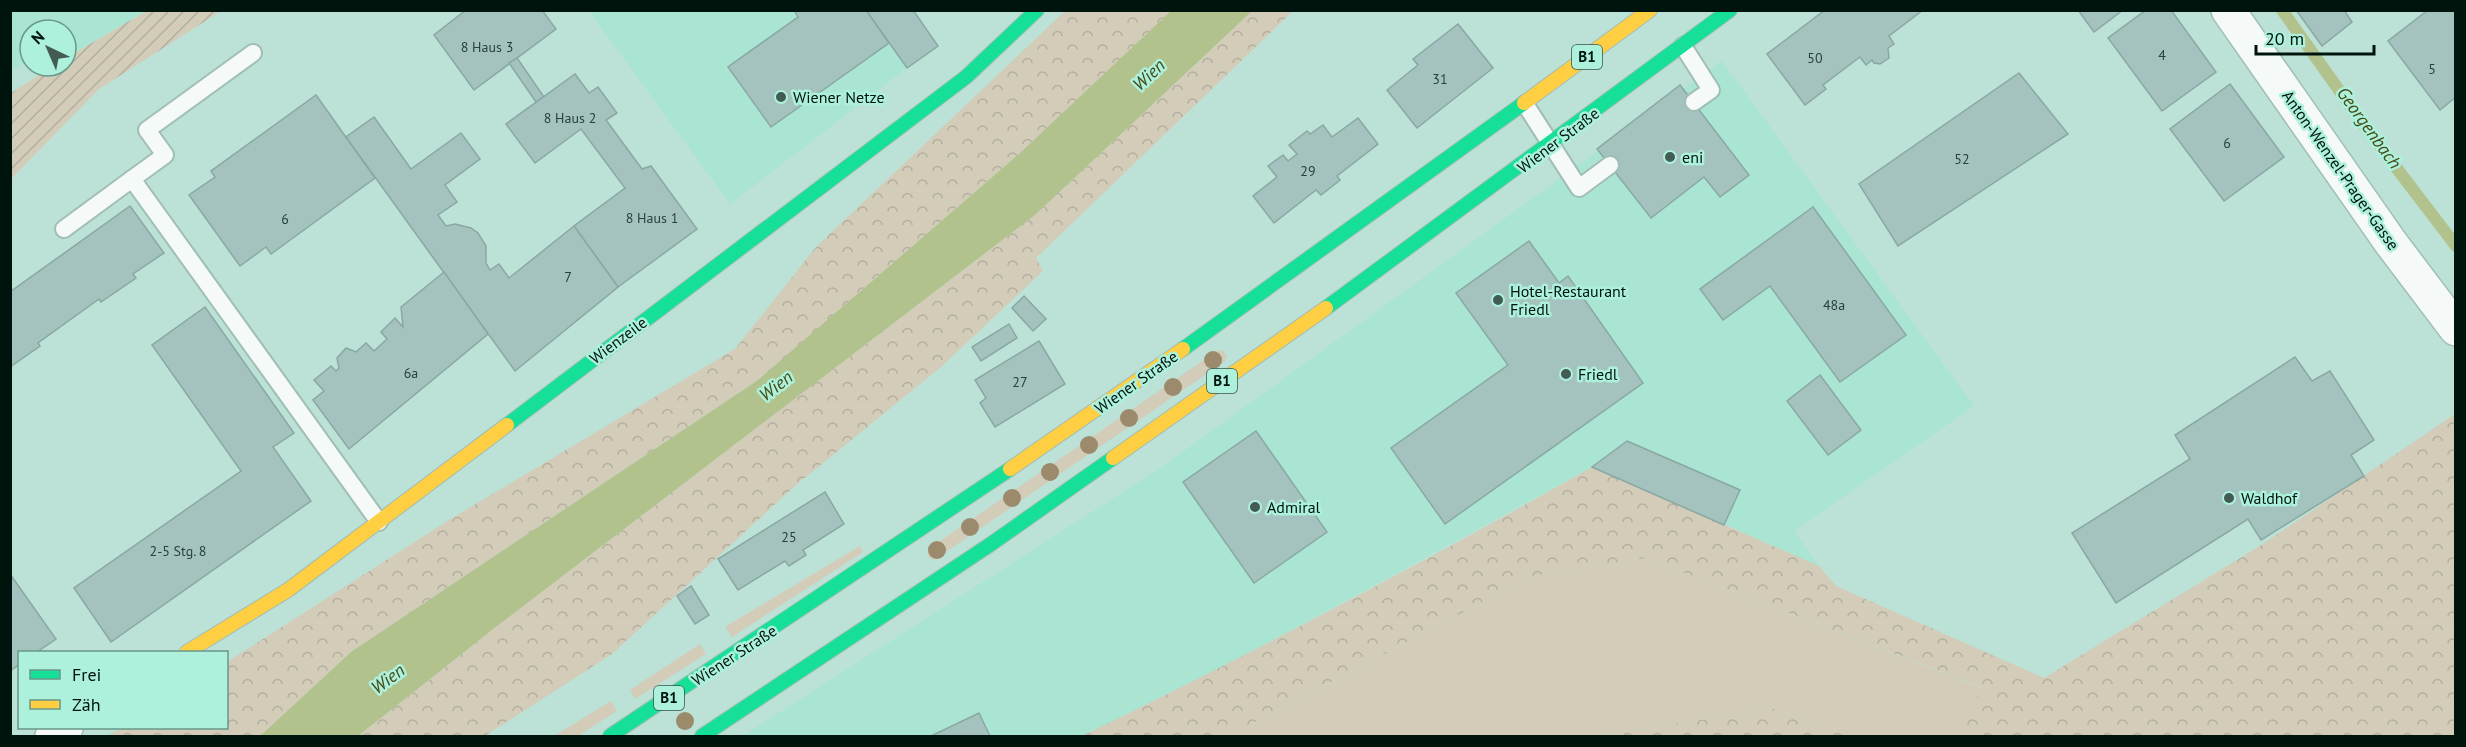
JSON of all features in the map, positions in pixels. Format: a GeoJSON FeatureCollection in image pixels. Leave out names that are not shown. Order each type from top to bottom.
{"type":"FeatureCollection","features":[{"type":"Feature","properties":{"kind":"main road","name":"Wienzeile"},"geometry":{"type":"LineString","coordinates":[[189,651],[288,590],[379,522],[966,77],[1037,10]]}},
{"type":"Feature","properties":{"kind":"main road","name":"Wiener Straße"},"geometry":{"type":"LineString","coordinates":[[610,736],[797,614],[984,487],[1382,209],[1650,10]]}},
{"type":"Feature","properties":{"kind":"main road","name":"Wiener Straße"},"geometry":{"type":"LineString","coordinates":[[702,736],[991,544],[1374,274],[1553,144],[1730,10]]}},
{"type":"Feature","properties":{"kind":"street","name":"Anton-Wenzel-Prager-Gasse"},"geometry":{"type":"LineString","coordinates":[[2228,10],[2391,243],[2456,329]]}},
{"type":"Feature","properties":{"kind":"lane"},"geometry":{"type":"LineString","coordinates":[[1683,46],[1711,90],[1694,102]]}},
{"type":"Feature","properties":{"kind":"lane"},"geometry":{"type":"LineString","coordinates":[[64,229],[165,155],[147,130],[253,53]]}},
{"type":"Feature","properties":{"kind":"lane"},"geometry":{"type":"LineString","coordinates":[[1525,104],[1580,188],[1610,165]]}},
{"type":"Feature","properties":{"kind":"lane"},"geometry":{"type":"LineString","coordinates":[[132,180],[379,522]]}},
{"type":"Feature","properties":{"kind":"shaded area"},"geometry":{"type":"Polygon","coordinates":[[[11,11],[148,11],[78,51],[78,18],[18,18],[18,68],[11,72],[11,11]]]}},
{"type":"Feature","properties":{"kind":"shaded area"},"geometry":{"type":"Polygon","coordinates":[[[589,11],[866,11],[907,68],[730,204],[589,11]]]}},
{"type":"Feature","properties":{"kind":"shaded area"},"geometry":{"type":"Polygon","coordinates":[[[1722,61],[1974,406],[1794,531],[1819,566],[1592,467],[1216,671],[1082,736],[743,736],[1162,467],[1722,61]]]}},
{"type":"Feature","properties":{"kind":"green space"},"geometry":{"type":"Polygon","coordinates":[[[148,10],[221,11],[99,89],[11,179],[11,93],[34,78],[78,78],[78,51],[148,10]]]}},
{"type":"Feature","properties":{"kind":"green space"},"geometry":{"type":"Polygon","coordinates":[[[1065,11],[1172,11],[1020,153],[758,380],[351,652],[260,736],[107,736],[120,729],[228,729],[228,661],[449,520],[735,349],[816,247],[1065,11]]]}},
{"type":"Feature","properties":{"kind":"green space"},"geometry":{"type":"Polygon","coordinates":[[[1252,11],[1293,11],[1036,258],[1043,271],[941,367],[796,485],[612,654],[485,736],[358,736],[492,630],[1035,215],[1252,11]]]}},
{"type":"Feature","properties":{"kind":"green space"},"geometry":{"type":"Polygon","coordinates":[[[1222,350],[1227,356],[1224,362],[937,558],[933,560],[927,555],[930,548],[1217,351],[1222,350]]]}},
{"type":"Feature","properties":{"kind":"green space"},"geometry":{"type":"Polygon","coordinates":[[[2455,414],[2455,736],[1961,736],[1981,687],[1646,558],[1532,576],[1229,736],[1082,736],[1339,606],[1592,467],[1819,566],[1836,586],[2044,678],[2263,544],[2455,414]]]}},
{"type":"Feature","properties":{"kind":"green space"},"geometry":{"type":"Polygon","coordinates":[[[860,546],[863,552],[732,637],[725,627],[860,546]]]}},
{"type":"Feature","properties":{"kind":"green space"},"geometry":{"type":"Polygon","coordinates":[[[1646,558],[1982,688],[1961,736],[1852,736],[1774,709],[1591,736],[1229,736],[1532,576],[1646,558]]]}},
{"type":"Feature","properties":{"kind":"green space"},"geometry":{"type":"Polygon","coordinates":[[[700,644],[706,654],[635,699],[630,690],[700,644]]]}},
{"type":"Feature","properties":{"kind":"green space"},"geometry":{"type":"Polygon","coordinates":[[[611,701],[617,711],[578,736],[554,736],[611,701]]]}},
{"type":"Feature","properties":{"kind":"green space"},"geometry":{"type":"Polygon","coordinates":[[[1774,709],[1852,736],[1591,736],[1774,709]]]}},
{"type":"Feature","properties":{"kind":"water","name":"Wien"},"geometry":{"type":"Polygon","coordinates":[[[1172,10],[1252,11],[1035,215],[492,630],[358,736],[260,736],[351,652],[758,380],[1020,153],[1172,10]]]}},
{"type":"Feature","properties":{"kind":"building"},"geometry":{"type":"Polygon","coordinates":[[[466,10],[542,10],[556,29],[474,90],[434,35],[466,10]]]}},
{"type":"Feature","properties":{"kind":"building","name":"Wiener Netze"},"geometry":{"type":"Polygon","coordinates":[[[794,10],[866,10],[889,43],[771,127],[728,67],[798,17],[794,10]]]}},
{"type":"Feature","properties":{"kind":"building"},"geometry":{"type":"Polygon","coordinates":[[[866,10],[913,10],[938,46],[907,68],[866,10]]]}},
{"type":"Feature","properties":{"kind":"building"},"geometry":{"type":"Polygon","coordinates":[[[1825,10],[1923,10],[1889,36],[1894,44],[1888,48],[1889,58],[1880,64],[1872,60],[1866,65],[1860,57],[1823,85],[1826,89],[1805,105],[1767,54],[1825,10]]]}},
{"type":"Feature","properties":{"kind":"building"},"geometry":{"type":"Polygon","coordinates":[[[2078,10],[2123,10],[2094,32],[2078,10]]]}},
{"type":"Feature","properties":{"kind":"building"},"geometry":{"type":"Polygon","coordinates":[[[2146,10],[2171,10],[2216,72],[2162,111],[2108,38],[2146,10]]]}},
{"type":"Feature","properties":{"kind":"building"},"geometry":{"type":"Polygon","coordinates":[[[2296,10],[2344,10],[2352,22],[2322,46],[2296,10]]]}},
{"type":"Feature","properties":{"kind":"building"},"geometry":{"type":"Polygon","coordinates":[[[2428,10],[2456,10],[2456,97],[2440,110],[2388,41],[2428,10]]]}},
{"type":"Feature","properties":{"kind":"building"},"geometry":{"type":"Polygon","coordinates":[[[1458,24],[1493,68],[1417,128],[1387,90],[1418,65],[1413,59],[1458,24]]]}},
{"type":"Feature","properties":{"kind":"building"},"geometry":{"type":"Polygon","coordinates":[[[517,58],[544,97],[536,102],[509,63],[517,58]]]}},
{"type":"Feature","properties":{"kind":"building"},"geometry":{"type":"Polygon","coordinates":[[[2019,73],[2068,134],[1898,246],[1859,184],[2019,73]]]}},
{"type":"Feature","properties":{"kind":"building"},"geometry":{"type":"Polygon","coordinates":[[[575,74],[589,93],[598,87],[617,113],[606,120],[642,169],[651,166],[697,229],[618,287],[574,226],[625,188],[581,129],[535,163],[506,124],[575,74]]]}},
{"type":"Feature","properties":{"kind":"building"},"geometry":{"type":"Polygon","coordinates":[[[2230,84],[2284,157],[2224,201],[2170,129],[2230,84]]]}},
{"type":"Feature","properties":{"kind":"building","name":"eni"},"geometry":{"type":"Polygon","coordinates":[[[1680,85],[1749,175],[1720,197],[1704,177],[1651,218],[1597,149],[1680,85]]]}},
{"type":"Feature","properties":{"kind":"building"},"geometry":{"type":"Polygon","coordinates":[[[316,95],[375,178],[271,254],[266,247],[240,266],[189,195],[215,177],[211,171],[316,95]]]}},
{"type":"Feature","properties":{"kind":"building"},"geometry":{"type":"Polygon","coordinates":[[[374,117],[411,169],[461,133],[480,159],[445,185],[457,202],[438,215],[446,226],[455,224],[471,228],[478,233],[486,246],[486,263],[490,270],[499,264],[509,278],[574,226],[618,287],[515,371],[346,137],[374,117]]]}},
{"type":"Feature","properties":{"kind":"building"},"geometry":{"type":"Polygon","coordinates":[[[1358,118],[1378,144],[1337,176],[1340,180],[1321,195],[1316,190],[1274,223],[1253,196],[1277,177],[1268,166],[1283,155],[1288,161],[1297,154],[1289,145],[1307,131],[1310,134],[1323,125],[1332,137],[1358,118]]]}},
{"type":"Feature","properties":{"kind":"building"},"geometry":{"type":"Polygon","coordinates":[[[130,206],[164,253],[133,274],[136,278],[101,302],[99,299],[38,343],[40,346],[10,367],[10,292],[130,206]]]}},
{"type":"Feature","properties":{"kind":"building"},"geometry":{"type":"Polygon","coordinates":[[[1813,207],[1906,335],[1840,382],[1770,286],[1723,320],[1700,289],[1813,207]]]}},
{"type":"Feature","properties":{"kind":"building","name":"Friedl"},"geometry":{"type":"Polygon","coordinates":[[[1529,241],[1559,283],[1568,276],[1643,383],[1445,524],[1391,448],[1508,365],[1456,293],[1529,241]]]}},
{"type":"Feature","properties":{"kind":"building"},"geometry":{"type":"Polygon","coordinates":[[[444,272],[488,334],[349,449],[313,400],[324,391],[314,380],[331,366],[336,371],[339,368],[337,358],[346,348],[356,352],[366,343],[374,351],[387,339],[381,332],[395,318],[403,327],[401,307],[444,272]]]}},
{"type":"Feature","properties":{"kind":"building"},"geometry":{"type":"Polygon","coordinates":[[[1024,296],[1046,319],[1033,331],[1012,308],[1024,296]]]}},
{"type":"Feature","properties":{"kind":"building"},"geometry":{"type":"Polygon","coordinates":[[[205,307],[294,433],[273,447],[311,501],[111,642],[74,588],[241,471],[152,345],[205,307]]]}},
{"type":"Feature","properties":{"kind":"building"},"geometry":{"type":"Polygon","coordinates":[[[1009,324],[1017,338],[981,361],[972,347],[1009,324]]]}},
{"type":"Feature","properties":{"kind":"building"},"geometry":{"type":"Polygon","coordinates":[[[1039,341],[1065,384],[995,427],[980,403],[986,398],[975,380],[1039,341]]]}},
{"type":"Feature","properties":{"kind":"building","name":"Waldhof"},"geometry":{"type":"Polygon","coordinates":[[[2295,357],[2312,381],[2330,371],[2374,440],[2351,455],[2364,476],[2261,540],[2248,519],[2116,603],[2072,533],[2190,459],[2175,435],[2295,357]]]}},
{"type":"Feature","properties":{"kind":"building"},"geometry":{"type":"Polygon","coordinates":[[[1820,375],[1861,430],[1828,455],[1787,401],[1820,375]]]}},
{"type":"Feature","properties":{"kind":"building","name":"Admiral"},"geometry":{"type":"Polygon","coordinates":[[[1256,431],[1327,532],[1254,583],[1183,482],[1256,431]]]}},
{"type":"Feature","properties":{"kind":"building"},"geometry":{"type":"Polygon","coordinates":[[[1627,441],[1740,490],[1724,525],[1592,467],[1627,441]]]}},
{"type":"Feature","properties":{"kind":"building"},"geometry":{"type":"Polygon","coordinates":[[[825,492],[844,524],[803,550],[806,555],[789,566],[785,561],[738,590],[718,559],[825,492]]]}},
{"type":"Feature","properties":{"kind":"building"},"geometry":{"type":"Polygon","coordinates":[[[10,574],[56,639],[38,651],[18,651],[18,665],[10,671],[10,574]]]}},
{"type":"Feature","properties":{"kind":"building"},"geometry":{"type":"Polygon","coordinates":[[[691,586],[709,615],[695,624],[677,596],[691,586]]]}},
{"type":"Feature","properties":{"kind":"building"},"geometry":{"type":"Polygon","coordinates":[[[979,713],[990,736],[931,736],[979,713]]]}},
{"type":"Feature","properties":{"kind":"waterway","name":"Georgenbach"},"geometry":{"type":"LineString","coordinates":[[2282,10],[2366,128],[2456,246]]}},
{"type":"Feature","properties":{"kind":"traffic: fast"},"geometry":{"type":"LineString","coordinates":[[507,425],[966,77],[1037,10]]}},
{"type":"Feature","properties":{"kind":"traffic: fast"},"geometry":{"type":"LineString","coordinates":[[1326,308],[1730,10]]}},
{"type":"Feature","properties":{"kind":"traffic: fast"},"geometry":{"type":"LineString","coordinates":[[1183,349],[1524,103]]}},
{"type":"Feature","properties":{"kind":"traffic: fast"},"geometry":{"type":"LineString","coordinates":[[702,736],[991,544],[1113,458]]}},
{"type":"Feature","properties":{"kind":"traffic: fast"},"geometry":{"type":"LineString","coordinates":[[610,736],[1010,469]]}},
{"type":"Feature","properties":{"kind":"traffic: slow"},"geometry":{"type":"LineString","coordinates":[[1524,103],[1650,10]]}},
{"type":"Feature","properties":{"kind":"traffic: slow"},"geometry":{"type":"LineString","coordinates":[[1113,458],[1326,308]]}},
{"type":"Feature","properties":{"kind":"traffic: slow"},"geometry":{"type":"LineString","coordinates":[[1010,469],[1183,349]]}},
{"type":"Feature","properties":{"kind":"traffic: slow"},"geometry":{"type":"LineString","coordinates":[[189,651],[288,590],[507,425]]}},
{"type":"Feature","properties":{"kind":"place","name":"Wiener Netze"},"geometry":{"type":"Point","coordinates":[781,97]}},
{"type":"Feature","properties":{"kind":"place","name":"eni"},"geometry":{"type":"Point","coordinates":[1670,157]}},
{"type":"Feature","properties":{"kind":"place","name":"Hotel-Restaurant Friedl"},"geometry":{"type":"Point","coordinates":[1498,300]}},
{"type":"Feature","properties":{"kind":"place","name":"Friedl"},"geometry":{"type":"Point","coordinates":[1566,374]}},
{"type":"Feature","properties":{"kind":"place","name":"Waldhof"},"geometry":{"type":"Point","coordinates":[2229,498]}},
{"type":"Feature","properties":{"kind":"place","name":"Admiral"},"geometry":{"type":"Point","coordinates":[1255,507]}}]}
